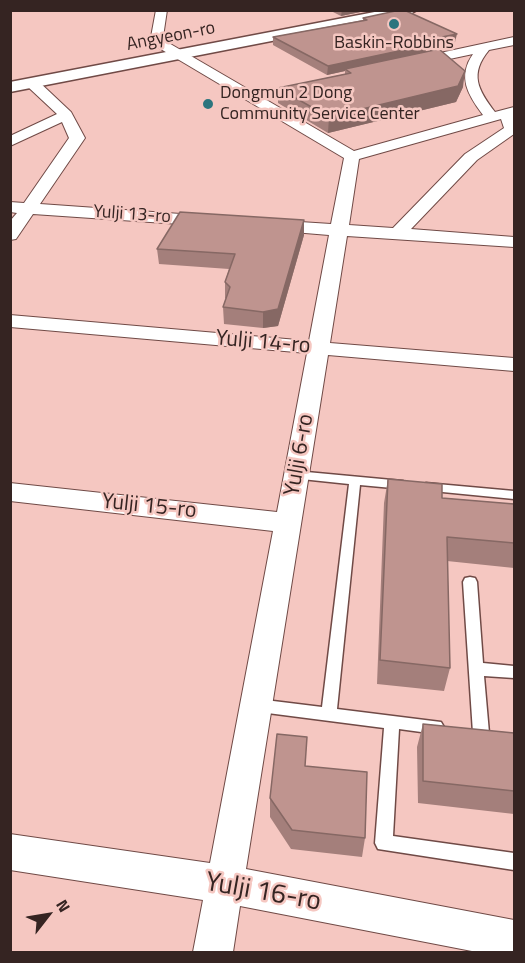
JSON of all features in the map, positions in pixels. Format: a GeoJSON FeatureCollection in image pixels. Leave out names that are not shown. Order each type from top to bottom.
{"type":"FeatureCollection","features":[{"type":"Feature","properties":{"kind":"street"},"geometry":{"type":"LineString","coordinates":[[162,10],[158,39],[179,55],[264,96],[352,156],[505,114]]}},
{"type":"Feature","properties":{"kind":"street","name":"Angyeon-ro"},"geometry":{"type":"LineString","coordinates":[[10,87],[408,13]]}},
{"type":"Feature","properties":{"kind":"street"},"geometry":{"type":"LineString","coordinates":[[463,38],[505,56]]}},
{"type":"Feature","properties":{"kind":"street"},"geometry":{"type":"LineString","coordinates":[[404,65],[514,41]]}},
{"type":"Feature","properties":{"kind":"street"},"geometry":{"type":"LineString","coordinates":[[397,234],[471,158],[512,129],[505,114],[473,93],[470,78],[476,56],[485,48]]}},
{"type":"Feature","properties":{"kind":"street"},"geometry":{"type":"LineString","coordinates":[[10,235],[77,138],[66,115],[32,83]]}},
{"type":"Feature","properties":{"kind":"street"},"geometry":{"type":"LineString","coordinates":[[10,142],[66,115]]}},
{"type":"Feature","properties":{"kind":"street","name":"Yulji 6-ro"},"geometry":{"type":"LineString","coordinates":[[213,952],[352,156]]}},
{"type":"Feature","properties":{"kind":"street","name":"Yulji 13-ro"},"geometry":{"type":"LineString","coordinates":[[10,207],[232,222]]}},
{"type":"Feature","properties":{"kind":"street"},"geometry":{"type":"LineString","coordinates":[[256,224],[514,242]]}},
{"type":"Feature","properties":{"kind":"street","name":"Yulji 14-ro"},"geometry":{"type":"LineString","coordinates":[[10,321],[514,365]]}},
{"type":"Feature","properties":{"kind":"street","name":"Yulji 15-ro"},"geometry":{"type":"LineString","coordinates":[[10,492],[288,523]]}},
{"type":"Feature","properties":{"kind":"street","name":"Yulji 16-ro"},"geometry":{"type":"LineString","coordinates":[[10,852],[225,884],[514,940]]}},
{"type":"Feature","properties":{"kind":"lane"},"geometry":{"type":"LineString","coordinates":[[296,475],[514,495]]}},
{"type":"Feature","properties":{"kind":"lane"},"geometry":{"type":"LineString","coordinates":[[329,715],[355,480]]}},
{"type":"Feature","properties":{"kind":"lane"},"geometry":{"type":"LineString","coordinates":[[470,582],[481,733]]}},
{"type":"Feature","properties":{"kind":"lane"},"geometry":{"type":"LineString","coordinates":[[477,669],[514,672]]}},
{"type":"Feature","properties":{"kind":"lane"},"geometry":{"type":"LineString","coordinates":[[256,706],[448,729]]}},
{"type":"Feature","properties":{"kind":"lane"},"geometry":{"type":"LineString","coordinates":[[392,722],[384,843],[514,862]]}},
{"type":"Feature","properties":{"kind":"building"},"geometry":{"type":"Polygon","coordinates":[[[400,10],[457,34],[422,41],[427,45],[328,66],[273,37],[367,20],[363,18],[400,10]]]}},
{"type":"Feature","properties":{"kind":"building"},"geometry":{"type":"Polygon","coordinates":[[[439,49],[465,71],[458,86],[329,117],[278,88],[351,73],[345,69],[439,49]]]}},
{"type":"Feature","properties":{"kind":"building"},"geometry":{"type":"Polygon","coordinates":[[[180,212],[304,220],[278,309],[263,312],[223,307],[230,287],[225,282],[235,254],[157,249],[180,212]]]}},
{"type":"Feature","properties":{"kind":"building"},"geometry":{"type":"Polygon","coordinates":[[[388,479],[442,484],[442,498],[514,504],[514,543],[447,537],[450,668],[380,660],[388,479]]]}},
{"type":"Feature","properties":{"kind":"building"},"geometry":{"type":"Polygon","coordinates":[[[423,724],[514,733],[514,791],[423,781],[423,724]]]}},
{"type":"Feature","properties":{"kind":"building"},"geometry":{"type":"Polygon","coordinates":[[[277,734],[307,737],[305,766],[367,772],[365,838],[292,830],[270,798],[277,734]]]}},
{"type":"Feature","properties":{"kind":"place","name":"Baskin-Robbins"},"geometry":{"type":"Point","coordinates":[394,24]}},
{"type":"Feature","properties":{"kind":"place","name":"Dongmun 2 Dong Community Service Center"},"geometry":{"type":"Point","coordinates":[208,104]}}]}
